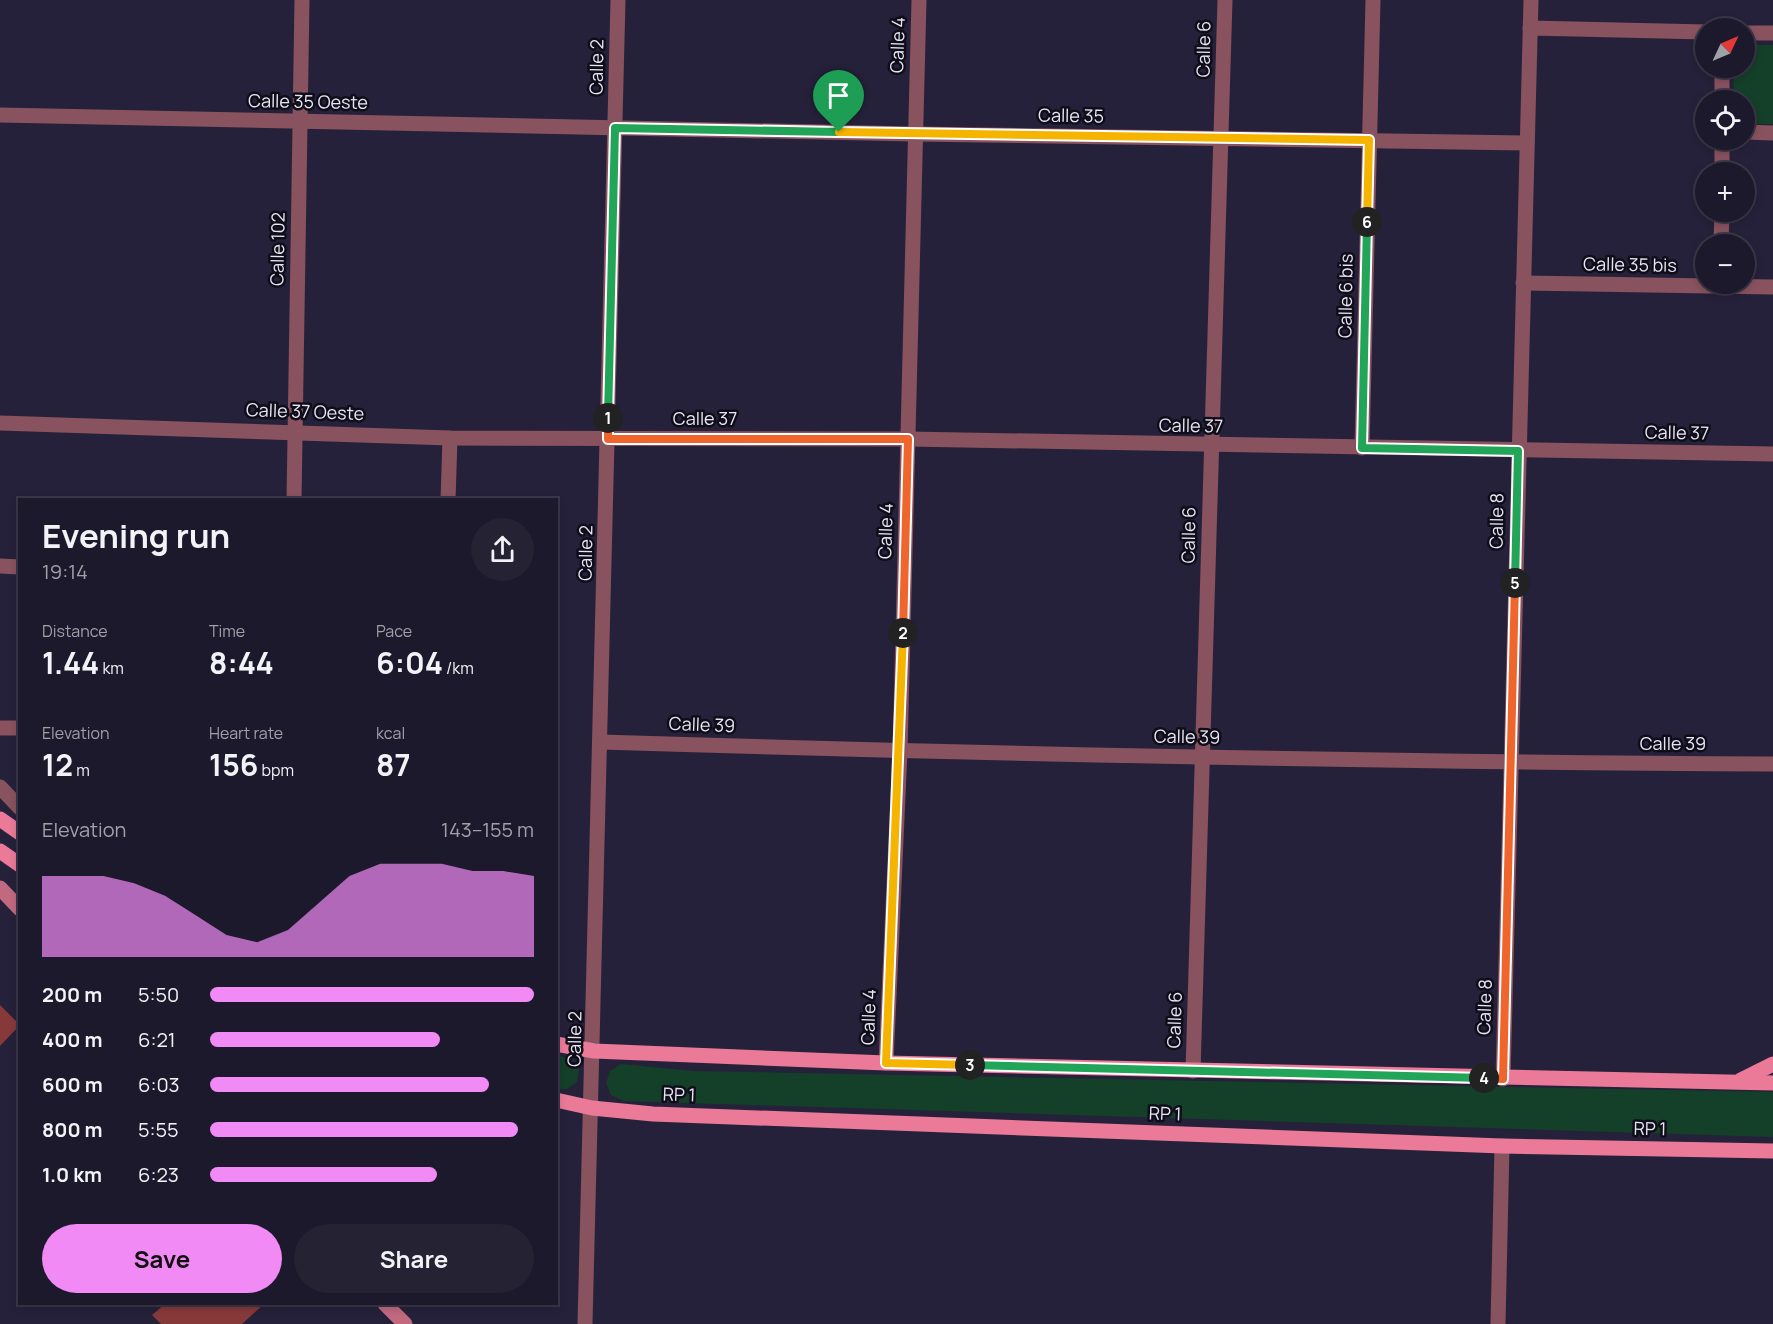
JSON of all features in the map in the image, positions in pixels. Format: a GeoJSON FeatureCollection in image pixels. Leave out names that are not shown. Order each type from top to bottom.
{"type":"FeatureCollection","features":[{"type":"Feature","properties":{"kind":"main road"},"geometry":{"type":"LineString","coordinates":[[0,819],[18,832]]}},
{"type":"Feature","properties":{"kind":"main road"},"geometry":{"type":"LineString","coordinates":[[0,851],[18,864]]}},
{"type":"Feature","properties":{"kind":"main road"},"geometry":{"type":"LineString","coordinates":[[0,888],[18,907]]}},
{"type":"Feature","properties":{"kind":"main road"},"geometry":{"type":"LineString","coordinates":[[558,1044],[594,1051],[886,1063],[1503,1079],[1773,1083]]}},
{"type":"Feature","properties":{"kind":"main road"},"geometry":{"type":"LineString","coordinates":[[1735,1083],[1773,1064]]}},
{"type":"Feature","properties":{"kind":"main road","name":"RP 1"},"geometry":{"type":"LineString","coordinates":[[558,1100],[592,1108],[653,1114],[1502,1146],[1773,1151]]}},
{"type":"Feature","properties":{"kind":"main road"},"geometry":{"type":"LineString","coordinates":[[386,1305],[405,1324]]}},
{"type":"Feature","properties":{"kind":"street","name":"Calle 102"},"geometry":{"type":"LineString","coordinates":[[294,498],[302,0]]}},
{"type":"Feature","properties":{"kind":"street","name":"Calle 2"},"geometry":{"type":"LineString","coordinates":[[585,1324],[594,1051],[618,0]]}},
{"type":"Feature","properties":{"kind":"street","name":"Calle 4"},"geometry":{"type":"LineString","coordinates":[[886,1063],[900,751],[919,0]]}},
{"type":"Feature","properties":{"kind":"street","name":"Calle 6"},"geometry":{"type":"LineString","coordinates":[[1193,1071],[1225,0]]}},
{"type":"Feature","properties":{"kind":"street","name":"Calle 6 bis"},"geometry":{"type":"LineString","coordinates":[[1362,448],[1373,0]]}},
{"type":"Feature","properties":{"kind":"street","name":"Calle 8"},"geometry":{"type":"LineString","coordinates":[[1503,1079],[1531,0]]}},
{"type":"Feature","properties":{"kind":"street"},"geometry":{"type":"LineString","coordinates":[[1530,28],[1695,32]]}},
{"type":"Feature","properties":{"kind":"street"},"geometry":{"type":"LineString","coordinates":[[1755,33],[1773,33]]}},
{"type":"Feature","properties":{"kind":"street","name":"Calle 35 Oeste"},"geometry":{"type":"LineString","coordinates":[[0,115],[615,128]]}},
{"type":"Feature","properties":{"kind":"street","name":"Calle 35"},"geometry":{"type":"LineString","coordinates":[[615,128],[1527,143]]}},
{"type":"Feature","properties":{"kind":"street"},"geometry":{"type":"LineString","coordinates":[[1755,132],[1773,133]]}},
{"type":"Feature","properties":{"kind":"street","name":"Calle 35 bis"},"geometry":{"type":"LineString","coordinates":[[1523,283],[1695,285]]}},
{"type":"Feature","properties":{"kind":"street","name":"Calle 35 bis"},"geometry":{"type":"LineString","coordinates":[[1755,286],[1773,287]]}},
{"type":"Feature","properties":{"kind":"street","name":"Calle 37 Oeste"},"geometry":{"type":"LineString","coordinates":[[0,423],[295,431],[450,438],[608,439]]}},
{"type":"Feature","properties":{"kind":"street"},"geometry":{"type":"LineString","coordinates":[[448,498],[450,438]]}},
{"type":"Feature","properties":{"kind":"street","name":"Calle 37"},"geometry":{"type":"LineString","coordinates":[[608,439],[908,439],[1773,454]]}},
{"type":"Feature","properties":{"kind":"street"},"geometry":{"type":"LineString","coordinates":[[0,566],[18,567]]}},
{"type":"Feature","properties":{"kind":"street"},"geometry":{"type":"LineString","coordinates":[[0,728],[18,728]]}},
{"type":"Feature","properties":{"kind":"street","name":"Calle 39"},"geometry":{"type":"LineString","coordinates":[[601,742],[900,751],[1512,763],[1773,764]]}},
{"type":"Feature","properties":{"kind":"street"},"geometry":{"type":"LineString","coordinates":[[0,787],[18,806]]}},
{"type":"Feature","properties":{"kind":"street"},"geometry":{"type":"LineString","coordinates":[[1498,1324],[1502,1146]]}},
{"type":"Feature","properties":{"kind":"green space"},"geometry":{"type":"Polygon","coordinates":[[[1755,45],[1773,45],[1773,124],[1755,124],[1755,90],[1733,90],[1734,78],[1755,78],[1755,45]]]}},
{"type":"Feature","properties":{"kind":"green space"},"geometry":{"type":"Polygon","coordinates":[[[558,1055],[572,1060],[579,1070],[577,1082],[567,1089],[558,1089],[558,1055]]]}},
{"type":"Feature","properties":{"kind":"green space"},"geometry":{"type":"Polygon","coordinates":[[[621,1064],[694,1071],[1773,1092],[1773,1137],[623,1101],[611,1095],[606,1083],[610,1071],[621,1064]]]}},
{"type":"Feature","properties":{"kind":"building"},"geometry":{"type":"Polygon","coordinates":[[[0,1005],[18,1023],[18,1027],[0,1046],[0,1005]]]}},
{"type":"Feature","properties":{"kind":"building"},"geometry":{"type":"Polygon","coordinates":[[[164,1305],[263,1305],[242,1324],[161,1324],[152,1315],[164,1305]]]}},
{"type":"Feature","properties":{"kind":"route"},"geometry":{"type":"LineString","coordinates":[[615,128],[839,132],[1369,140],[1362,448],[1518,451],[1503,1079],[886,1063],[900,751],[908,439],[608,439],[615,128]]}}]}
